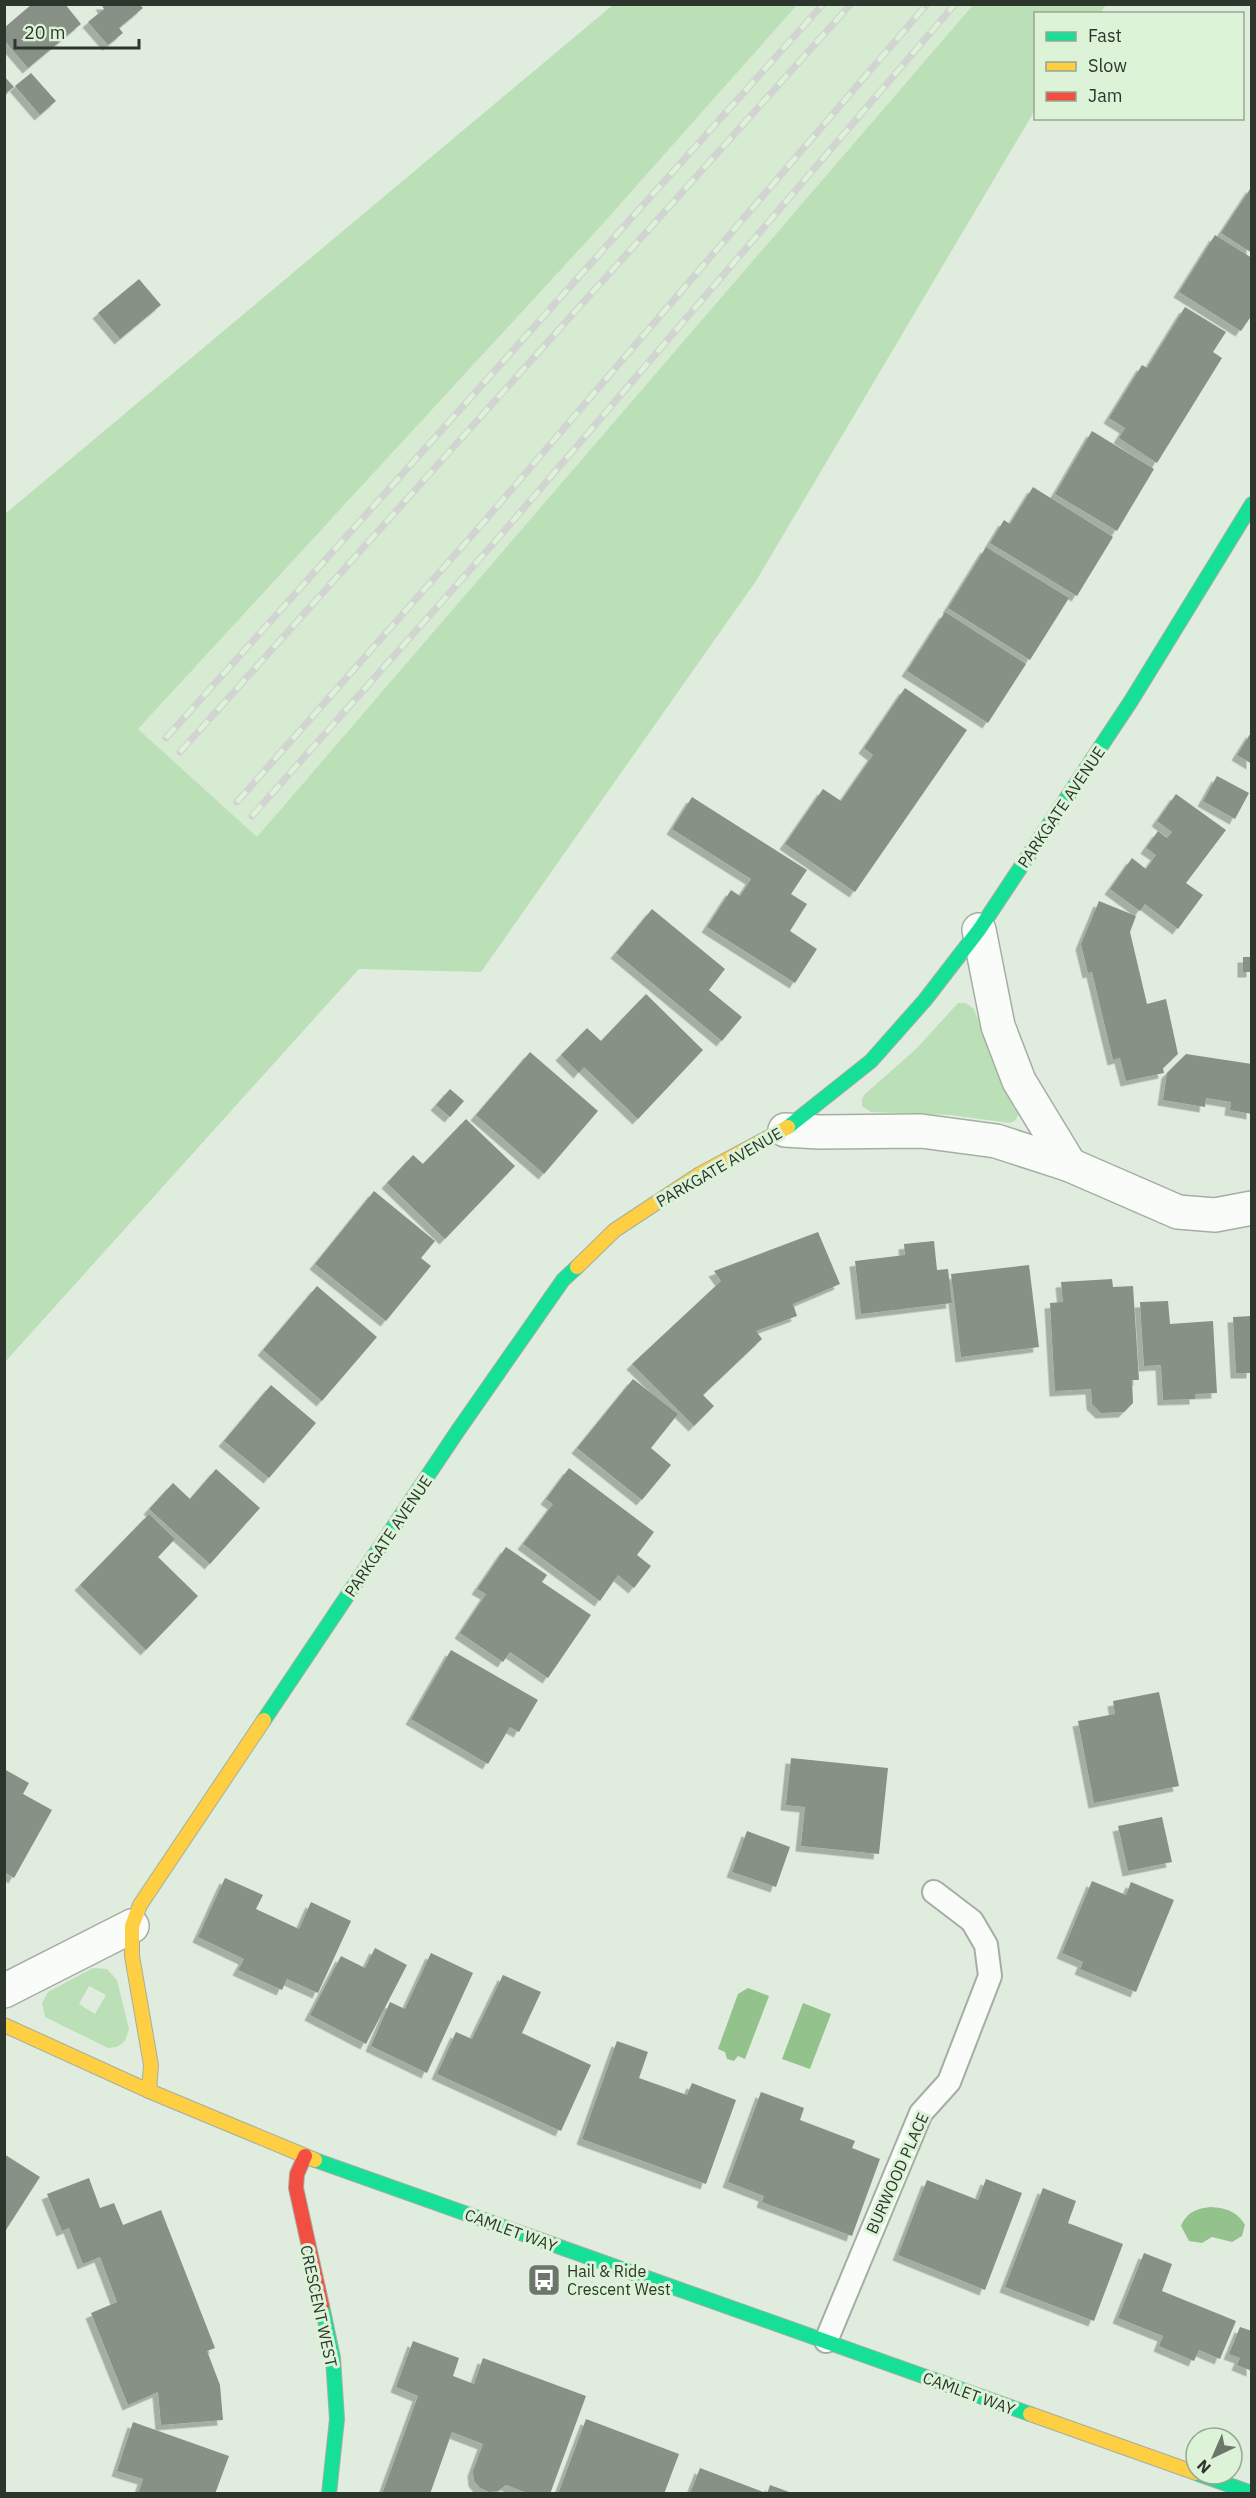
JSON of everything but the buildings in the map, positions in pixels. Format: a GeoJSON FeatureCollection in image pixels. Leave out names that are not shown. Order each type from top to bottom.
{"type":"FeatureCollection","features":[{"type":"Feature","properties":{"kind":"street","name":"PARKGATE AVENUE"},"geometry":{"type":"LineString","coordinates":[[149,2091],[151,2065],[132,1956],[132,1926],[140,1905],[457,1432],[563,1280],[615,1230],[700,1174],[785,1130],[871,1061],[925,1000],[979,930],[1131,701],[1251,504]]}},
{"type":"Feature","properties":{"kind":"street"},"geometry":{"type":"LineString","coordinates":[[979,930],[998,1026],[1019,1081],[1070,1165]]}},
{"type":"Feature","properties":{"kind":"street"},"geometry":{"type":"LineString","coordinates":[[785,1130],[921,1131],[996,1141],[1070,1165],[1178,1212],[1215,1215],[1251,1208]]}},
{"type":"Feature","properties":{"kind":"street"},"geometry":{"type":"LineString","coordinates":[[4,1991],[132,1926]]}},
{"type":"Feature","properties":{"kind":"street","name":"CAMLET WAY"},"geometry":{"type":"LineString","coordinates":[[4,2025],[149,2091],[305,2156],[1184,2469]]}},
{"type":"Feature","properties":{"kind":"street","name":"CRESCENT WEST"},"geometry":{"type":"LineString","coordinates":[[305,2156],[297,2174],[296,2188],[333,2358],[337,2419],[329,2493]]}},
{"type":"Feature","properties":{"kind":"street","name":"CAMLET WAY"},"geometry":{"type":"LineString","coordinates":[[1231,2486],[1251,2493]]}},
{"type":"Feature","properties":{"kind":"lane","name":"BURWOOD PLACE"},"geometry":{"type":"LineString","coordinates":[[826,2341],[921,2113],[949,2082],[990,1976],[986,1945],[972,1921],[934,1892]]}},
{"type":"Feature","properties":{"kind":"shaded area"},"geometry":{"type":"Polygon","coordinates":[[[614,4],[797,5],[599,228],[138,729],[257,837],[973,5],[1106,5],[1101,12],[1034,12],[1034,112],[756,581],[481,972],[359,969],[5,1362],[5,514],[614,4]]]}},
{"type":"Feature","properties":{"kind":"shaded area"},"geometry":{"type":"Polygon","coordinates":[[[797,5],[973,5],[257,837],[138,729],[599,228],[797,5]]]}},
{"type":"Feature","properties":{"kind":"shaded area"},"geometry":{"type":"Polygon","coordinates":[[[958,1003],[966,1003],[974,1009],[992,1057],[1019,1111],[1016,1120],[1010,1123],[951,1115],[871,1112],[862,1106],[865,1094],[915,1050],[958,1003]]]}},
{"type":"Feature","properties":{"kind":"shaded area"},"geometry":{"type":"Polygon","coordinates":[[[93,1968],[107,1969],[117,1980],[129,2029],[125,2041],[117,2047],[108,2048],[45,2017],[42,2003],[48,1992],[93,1968]],[[89,1986],[79,2004],[95,2014],[106,1995],[89,1986]]]}},
{"type":"Feature","properties":{"kind":"shaded area"},"geometry":{"type":"Polygon","coordinates":[[[748,1988],[769,1996],[745,2059],[738,2056],[734,2061],[727,2059],[725,2052],[718,2049],[738,1994],[748,1988]]]}},
{"type":"Feature","properties":{"kind":"shaded area"},"geometry":{"type":"Polygon","coordinates":[[[803,2003],[831,2014],[810,2069],[782,2059],[803,2003]]]}},
{"type":"Feature","properties":{"kind":"shaded area"},"geometry":{"type":"Polygon","coordinates":[[[1210,2207],[1235,2213],[1245,2225],[1242,2236],[1232,2242],[1212,2237],[1202,2243],[1189,2241],[1181,2226],[1183,2221],[1193,2212],[1210,2207]]]}},
{"type":"Feature","properties":{"kind":"railway"},"geometry":{"type":"LineString","coordinates":[[166,738],[823,4]]}},
{"type":"Feature","properties":{"kind":"railway"},"geometry":{"type":"LineString","coordinates":[[180,752],[851,4]]}},
{"type":"Feature","properties":{"kind":"railway"},"geometry":{"type":"LineString","coordinates":[[237,802],[482,524],[927,4]]}},
{"type":"Feature","properties":{"kind":"railway"},"geometry":{"type":"LineString","coordinates":[[252,816],[500,536],[955,4]]}},
{"type":"Feature","properties":{"kind":"traffic: fast"},"geometry":{"type":"LineString","coordinates":[[788,1127],[871,1061],[925,1000],[979,930],[1131,701],[1252,504]]}},
{"type":"Feature","properties":{"kind":"traffic: fast"},"geometry":{"type":"LineString","coordinates":[[264,1720],[457,1432],[563,1280],[577,1267]]}},
{"type":"Feature","properties":{"kind":"traffic: fast"},"geometry":{"type":"LineString","coordinates":[[315,2160],[1030,2414]]}},
{"type":"Feature","properties":{"kind":"traffic: fast"},"geometry":{"type":"LineString","coordinates":[[322,2306],[333,2358],[337,2419],[329,2494]]}},
{"type":"Feature","properties":{"kind":"traffic: fast"},"geometry":{"type":"LineString","coordinates":[[1232,2486],[1252,2493]]}},
{"type":"Feature","properties":{"kind":"traffic: slow"},"geometry":{"type":"LineString","coordinates":[[577,1267],[615,1230],[700,1174],[788,1127]]}},
{"type":"Feature","properties":{"kind":"traffic: slow"},"geometry":{"type":"LineString","coordinates":[[149,2091],[151,2065],[132,1956],[132,1926],[140,1905],[264,1720]]}},
{"type":"Feature","properties":{"kind":"traffic: slow"},"geometry":{"type":"LineString","coordinates":[[4,2025],[149,2091],[315,2160]]}},
{"type":"Feature","properties":{"kind":"traffic: slow"},"geometry":{"type":"LineString","coordinates":[[1030,2414],[1184,2469]]}},
{"type":"Feature","properties":{"kind":"traffic: jam"},"geometry":{"type":"LineString","coordinates":[[305,2156],[297,2174],[296,2188],[322,2306]]}},
{"type":"Feature","properties":{"kind":"place","name":"Hail & Ride Crescent West"},"geometry":{"type":"Point","coordinates":[544,2280]}}]}
